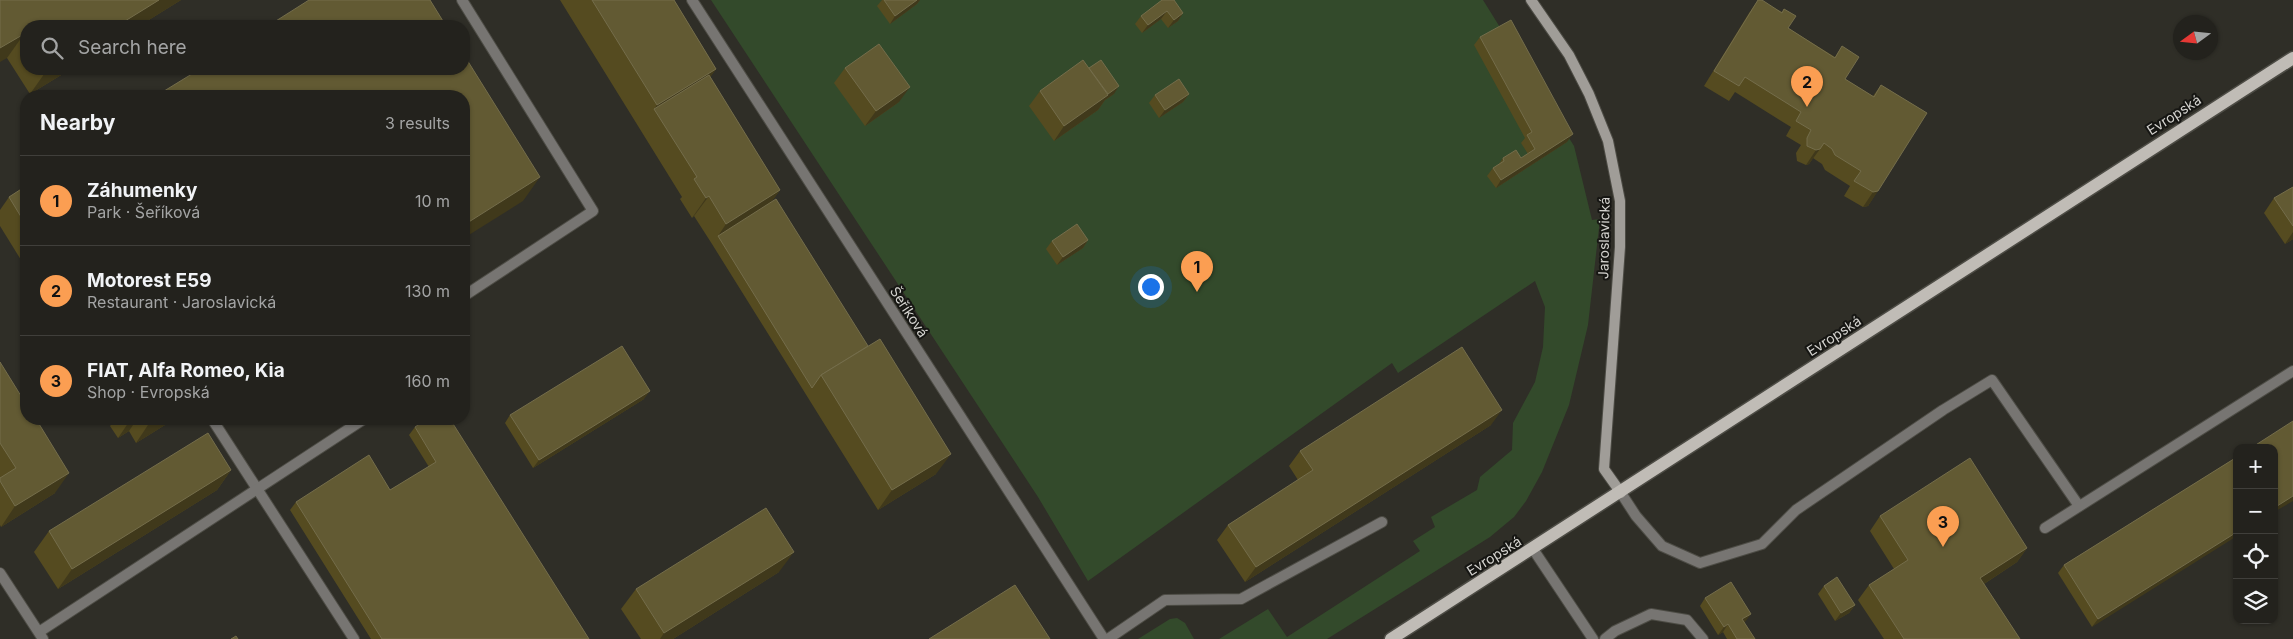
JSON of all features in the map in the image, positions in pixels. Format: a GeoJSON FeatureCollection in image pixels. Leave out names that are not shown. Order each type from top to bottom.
{"type":"FeatureCollection","features":[{"type":"Feature","properties":{"kind":"main road","name":"Evropská"},"geometry":{"type":"LineString","coordinates":[[1391,639],[1621,493],[2293,58]]}},
{"type":"Feature","properties":{"kind":"street"},"geometry":{"type":"LineString","coordinates":[[462,0],[593,211],[470,292]]}},
{"type":"Feature","properties":{"kind":"street","name":"Šeříková"},"geometry":{"type":"LineString","coordinates":[[692,0],[1104,639]]}},
{"type":"Feature","properties":{"kind":"street","name":"Jaroslavická"},"geometry":{"type":"LineString","coordinates":[[1531,0],[1568,55],[1589,94],[1608,141],[1620,201],[1620,247],[1604,468],[1621,493]]}},
{"type":"Feature","properties":{"kind":"street"},"geometry":{"type":"LineString","coordinates":[[2045,528],[2293,371]]}},
{"type":"Feature","properties":{"kind":"street"},"geometry":{"type":"LineString","coordinates":[[1621,493],[1636,516],[1662,546],[1700,563],[1762,544],[1796,510],[1943,410],[1992,380],[2079,506]]}},
{"type":"Feature","properties":{"kind":"street"},"geometry":{"type":"LineString","coordinates":[[216,425],[354,639]]}},
{"type":"Feature","properties":{"kind":"street"},"geometry":{"type":"LineString","coordinates":[[0,573],[41,636],[355,425]]}},
{"type":"Feature","properties":{"kind":"street"},"geometry":{"type":"LineString","coordinates":[[1108,639],[1165,600],[1241,599],[1382,522]]}},
{"type":"Feature","properties":{"kind":"street"},"geometry":{"type":"LineString","coordinates":[[1533,549],[1594,639]]}},
{"type":"Feature","properties":{"kind":"street"},"geometry":{"type":"LineString","coordinates":[[1604,639],[1615,630],[1651,614],[1687,620],[1703,639]]}},
{"type":"Feature","properties":{"kind":"green space"},"geometry":{"type":"Polygon","coordinates":[[[711,0],[1483,0],[1574,146],[1592,220],[1600,219],[1588,325],[1569,405],[1542,472],[1526,501],[1514,517],[1490,537],[1327,639],[1219,639],[1268,609],[1287,637],[1420,551],[1413,541],[1435,527],[1431,517],[1477,490],[1480,477],[1512,450],[1513,423],[1535,382],[1543,347],[1545,307],[1535,281],[1398,373],[1392,363],[1088,581],[1038,497],[711,0]]]}},
{"type":"Feature","properties":{"kind":"green space"},"geometry":{"type":"Polygon","coordinates":[[[1177,618],[1185,623],[1194,639],[1138,639],[1170,619],[1177,618]]]}},
{"type":"Feature","properties":{"kind":"building"},"geometry":{"type":"Polygon","coordinates":[[[0,0],[159,0],[127,20],[20,20],[20,36],[0,48],[0,0]]]}},
{"type":"Feature","properties":{"kind":"building"},"geometry":{"type":"Polygon","coordinates":[[[309,0],[430,0],[442,20],[277,20],[309,0]]]}},
{"type":"Feature","properties":{"kind":"building"},"geometry":{"type":"Polygon","coordinates":[[[592,0],[674,0],[716,69],[657,105],[592,0]]]}},
{"type":"Feature","properties":{"kind":"building"},"geometry":{"type":"Polygon","coordinates":[[[884,0],[917,0],[895,16],[884,0]]]}},
{"type":"Feature","properties":{"kind":"building"},"geometry":{"type":"Polygon","coordinates":[[[1162,0],[1174,0],[1183,13],[1174,20],[1167,11],[1148,25],[1141,16],[1162,0]]]}},
{"type":"Feature","properties":{"kind":"building"},"geometry":{"type":"Polygon","coordinates":[[[1758,0],[1762,0],[1782,13],[1784,9],[1796,16],[1788,28],[1835,58],[1842,46],[1859,57],[1845,79],[1874,97],[1881,85],[1927,113],[1878,191],[1873,192],[1854,181],[1861,171],[1835,155],[1832,149],[1824,143],[1820,149],[1816,150],[1807,146],[1807,138],[1811,130],[1796,121],[1801,112],[1745,77],[1739,86],[1714,71],[1758,0]]]}},
{"type":"Feature","properties":{"kind":"building"},"geometry":{"type":"Polygon","coordinates":[[[1511,20],[1573,134],[1501,180],[1493,168],[1504,161],[1503,158],[1516,150],[1521,158],[1535,149],[1527,135],[1532,132],[1480,37],[1511,20]]]}},
{"type":"Feature","properties":{"kind":"building"},"geometry":{"type":"Polygon","coordinates":[[[879,44],[910,87],[876,111],[845,68],[879,44]]]}},
{"type":"Feature","properties":{"kind":"building"},"geometry":{"type":"Polygon","coordinates":[[[1083,60],[1108,95],[1064,126],[1040,91],[1083,60]]]}},
{"type":"Feature","properties":{"kind":"building"},"geometry":{"type":"Polygon","coordinates":[[[1101,60],[1119,86],[1108,94],[1089,68],[1101,60]]]}},
{"type":"Feature","properties":{"kind":"building"},"geometry":{"type":"Polygon","coordinates":[[[470,65],[540,177],[470,221],[470,90],[166,90],[190,75],[470,75],[470,65]]]}},
{"type":"Feature","properties":{"kind":"building"},"geometry":{"type":"Polygon","coordinates":[[[709,75],[780,190],[726,224],[709,196],[706,198],[694,179],[697,177],[654,109],[709,75]]]}},
{"type":"Feature","properties":{"kind":"building"},"geometry":{"type":"Polygon","coordinates":[[[1179,79],[1189,94],[1165,110],[1155,95],[1179,79]]]}},
{"type":"Feature","properties":{"kind":"building"},"geometry":{"type":"Polygon","coordinates":[[[2293,187],[2293,226],[2274,198],[2293,187]]]}},
{"type":"Feature","properties":{"kind":"building"},"geometry":{"type":"Polygon","coordinates":[[[20,190],[20,215],[9,197],[20,190]]]}},
{"type":"Feature","properties":{"kind":"building"},"geometry":{"type":"Polygon","coordinates":[[[776,199],[868,346],[821,375],[812,388],[718,236],[776,199]]]}},
{"type":"Feature","properties":{"kind":"building"},"geometry":{"type":"Polygon","coordinates":[[[1077,224],[1088,240],[1063,257],[1052,241],[1077,224]]]}},
{"type":"Feature","properties":{"kind":"building"},"geometry":{"type":"Polygon","coordinates":[[[880,339],[951,454],[892,490],[821,375],[880,339]]]}},
{"type":"Feature","properties":{"kind":"building"},"geometry":{"type":"Polygon","coordinates":[[[622,346],[650,391],[539,460],[510,415],[622,346]]]}},
{"type":"Feature","properties":{"kind":"building"},"geometry":{"type":"Polygon","coordinates":[[[1462,347],[1502,410],[1256,567],[1228,525],[1313,470],[1300,451],[1462,347]]]}},
{"type":"Feature","properties":{"kind":"building"},"geometry":{"type":"Polygon","coordinates":[[[0,362],[20,394],[20,425],[40,425],[69,473],[15,506],[0,478],[16,468],[0,443],[0,362]]]}},
{"type":"Feature","properties":{"kind":"building"},"geometry":{"type":"Polygon","coordinates":[[[2293,421],[2293,496],[2278,505],[2278,444],[2257,444],[2293,421]]]}},
{"type":"Feature","properties":{"kind":"building"},"geometry":{"type":"Polygon","coordinates":[[[418,425],[454,425],[589,639],[382,639],[296,502],[369,455],[390,490],[436,462],[415,427],[418,425]]]}},
{"type":"Feature","properties":{"kind":"building"},"geometry":{"type":"Polygon","coordinates":[[[208,433],[231,470],[72,569],[49,531],[208,433]]]}},
{"type":"Feature","properties":{"kind":"building"},"geometry":{"type":"Polygon","coordinates":[[[1970,458],[2027,548],[1980,578],[2020,639],[1904,639],[1869,585],[1908,560],[1880,516],[1970,458]]]}},
{"type":"Feature","properties":{"kind":"building"},"geometry":{"type":"Polygon","coordinates":[[[2233,459],[2233,535],[2098,619],[2064,565],[2233,459]]]}},
{"type":"Feature","properties":{"kind":"building"},"geometry":{"type":"Polygon","coordinates":[[[766,508],[794,552],[664,633],[636,589],[766,508]]]}},
{"type":"Feature","properties":{"kind":"building"},"geometry":{"type":"Polygon","coordinates":[[[1837,577],[1855,605],[1841,613],[1824,586],[1837,577]]]}},
{"type":"Feature","properties":{"kind":"building"},"geometry":{"type":"Polygon","coordinates":[[[1731,582],[1751,614],[1742,619],[1755,639],[1737,639],[1728,624],[1724,627],[1705,598],[1731,582]]]}},
{"type":"Feature","properties":{"kind":"building"},"geometry":{"type":"Polygon","coordinates":[[[1015,585],[1050,639],[929,639],[1015,585]]]}},
{"type":"Feature","properties":{"kind":"place","name":"Motorest E59"},"geometry":{"type":"Point","coordinates":[1807,107]}},
{"type":"Feature","properties":{"kind":"place","name":"Záhumenky"},"geometry":{"type":"Point","coordinates":[1197,292]}},
{"type":"Feature","properties":{"kind":"place","name":"FIAT, Alfa Romeo, Kia"},"geometry":{"type":"Point","coordinates":[1943,547]}}]}
